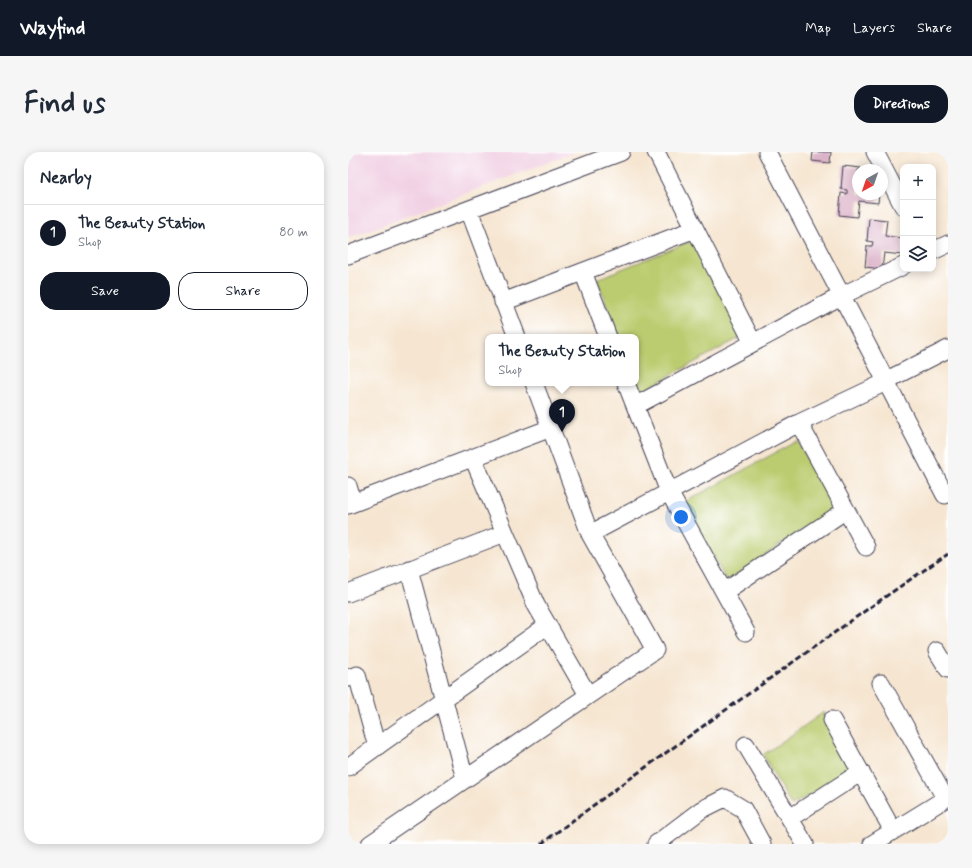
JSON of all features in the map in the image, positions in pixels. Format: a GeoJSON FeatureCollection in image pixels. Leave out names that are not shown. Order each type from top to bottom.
{"type":"FeatureCollection","features":[{"type":"Feature","properties":{"kind":"street"},"geometry":{"type":"LineString","coordinates":[[348,255],[621,152]]}},
{"type":"Feature","properties":{"kind":"street"},"geometry":{"type":"LineString","coordinates":[[656,152],[753,343]]}},
{"type":"Feature","properties":{"kind":"street"},"geometry":{"type":"LineString","coordinates":[[767,152],[945,495]]}},
{"type":"Feature","properties":{"kind":"street"},"geometry":{"type":"LineString","coordinates":[[875,152],[900,200]]}},
{"type":"Feature","properties":{"kind":"street"},"geometry":{"type":"LineString","coordinates":[[469,210],[516,334]]}},
{"type":"Feature","properties":{"kind":"street"},"geometry":{"type":"LineString","coordinates":[[504,302],[695,229]]}},
{"type":"Feature","properties":{"kind":"street"},"geometry":{"type":"LineString","coordinates":[[936,250],[948,244]]}},
{"type":"Feature","properties":{"kind":"street"},"geometry":{"type":"LineString","coordinates":[[635,406],[841,296],[900,267]]}},
{"type":"Feature","properties":{"kind":"street"},"geometry":{"type":"LineString","coordinates":[[583,272],[607,334]]}},
{"type":"Feature","properties":{"kind":"street"},"geometry":{"type":"LineString","coordinates":[[590,534],[798,423],[886,382],[948,349]]}},
{"type":"Feature","properties":{"kind":"street"},"geometry":{"type":"LineString","coordinates":[[370,844],[654,650],[590,534],[535,386]]}},
{"type":"Feature","properties":{"kind":"street"},"geometry":{"type":"LineString","coordinates":[[627,386],[669,492],[746,632]]}},
{"type":"Feature","properties":{"kind":"street"},"geometry":{"type":"LineString","coordinates":[[798,423],[866,547]]}},
{"type":"Feature","properties":{"kind":"street"},"geometry":{"type":"LineString","coordinates":[[348,486],[351,504],[551,428]]}},
{"type":"Feature","properties":{"kind":"street"},"geometry":{"type":"LineString","coordinates":[[473,458],[536,605],[588,695]]}},
{"type":"Feature","properties":{"kind":"street"},"geometry":{"type":"LineString","coordinates":[[724,592],[846,510]]}},
{"type":"Feature","properties":{"kind":"street"},"geometry":{"type":"LineString","coordinates":[[348,593],[505,533]]}},
{"type":"Feature","properties":{"kind":"street"},"geometry":{"type":"LineString","coordinates":[[409,569],[465,779]]}},
{"type":"Feature","properties":{"kind":"street"},"geometry":{"type":"LineString","coordinates":[[348,767],[548,625]]}},
{"type":"Feature","properties":{"kind":"street"},"geometry":{"type":"LineString","coordinates":[[937,651],[948,670]]}},
{"type":"Feature","properties":{"kind":"street"},"geometry":{"type":"LineString","coordinates":[[348,678],[357,675],[377,747]]}},
{"type":"Feature","properties":{"kind":"street"},"geometry":{"type":"LineString","coordinates":[[872,844],[947,797],[881,683]]}},
{"type":"Feature","properties":{"kind":"street"},"geometry":{"type":"LineString","coordinates":[[832,720],[893,831]]}},
{"type":"Feature","properties":{"kind":"street"},"geometry":{"type":"LineString","coordinates":[[746,745],[805,844]]}},
{"type":"Feature","properties":{"kind":"street"},"geometry":{"type":"LineString","coordinates":[[790,818],[861,772]]}},
{"type":"Feature","properties":{"kind":"street"},"geometry":{"type":"LineString","coordinates":[[656,844],[701,810],[725,798],[743,809],[762,844]]}},
{"type":"Feature","properties":{"kind":"shaded area"},"geometry":{"type":"Polygon","coordinates":[[[348,152],[575,152],[348,238],[348,152]]]}},
{"type":"Feature","properties":{"kind":"green space"},"geometry":{"type":"Polygon","coordinates":[[[694,240],[743,336],[640,392],[637,386],[639,386],[639,334],[618,334],[597,279],[694,240]]]}},
{"type":"Feature","properties":{"kind":"green space"},"geometry":{"type":"Polygon","coordinates":[[[797,441],[835,507],[727,581],[683,503],[797,441]]]}},
{"type":"Feature","properties":{"kind":"green space"},"geometry":{"type":"Polygon","coordinates":[[[824,712],[855,771],[791,805],[763,755],[824,712]]]}},
{"type":"Feature","properties":{"kind":"building"},"geometry":{"type":"Polygon","coordinates":[[[813,152],[831,152],[830,163],[812,161],[813,152]]]}},
{"type":"Feature","properties":{"kind":"building"},"geometry":{"type":"Polygon","coordinates":[[[843,166],[852,167],[852,200],[878,200],[878,203],[859,201],[857,217],[839,215],[841,193],[847,194],[847,190],[841,189],[843,166]]]}},
{"type":"Feature","properties":{"kind":"building"},"geometry":{"type":"Polygon","coordinates":[[[869,218],[887,220],[885,236],[900,238],[900,255],[884,253],[882,269],[865,267],[867,246],[872,246],[873,242],[867,241],[869,218]]]}},
{"type":"Feature","properties":{"kind":"railway"},"geometry":{"type":"LineString","coordinates":[[541,844],[829,637],[948,554]]}},
{"type":"Feature","properties":{"kind":"place","name":"The Beauty Station"},"geometry":{"type":"Point","coordinates":[562,432]}}]}
